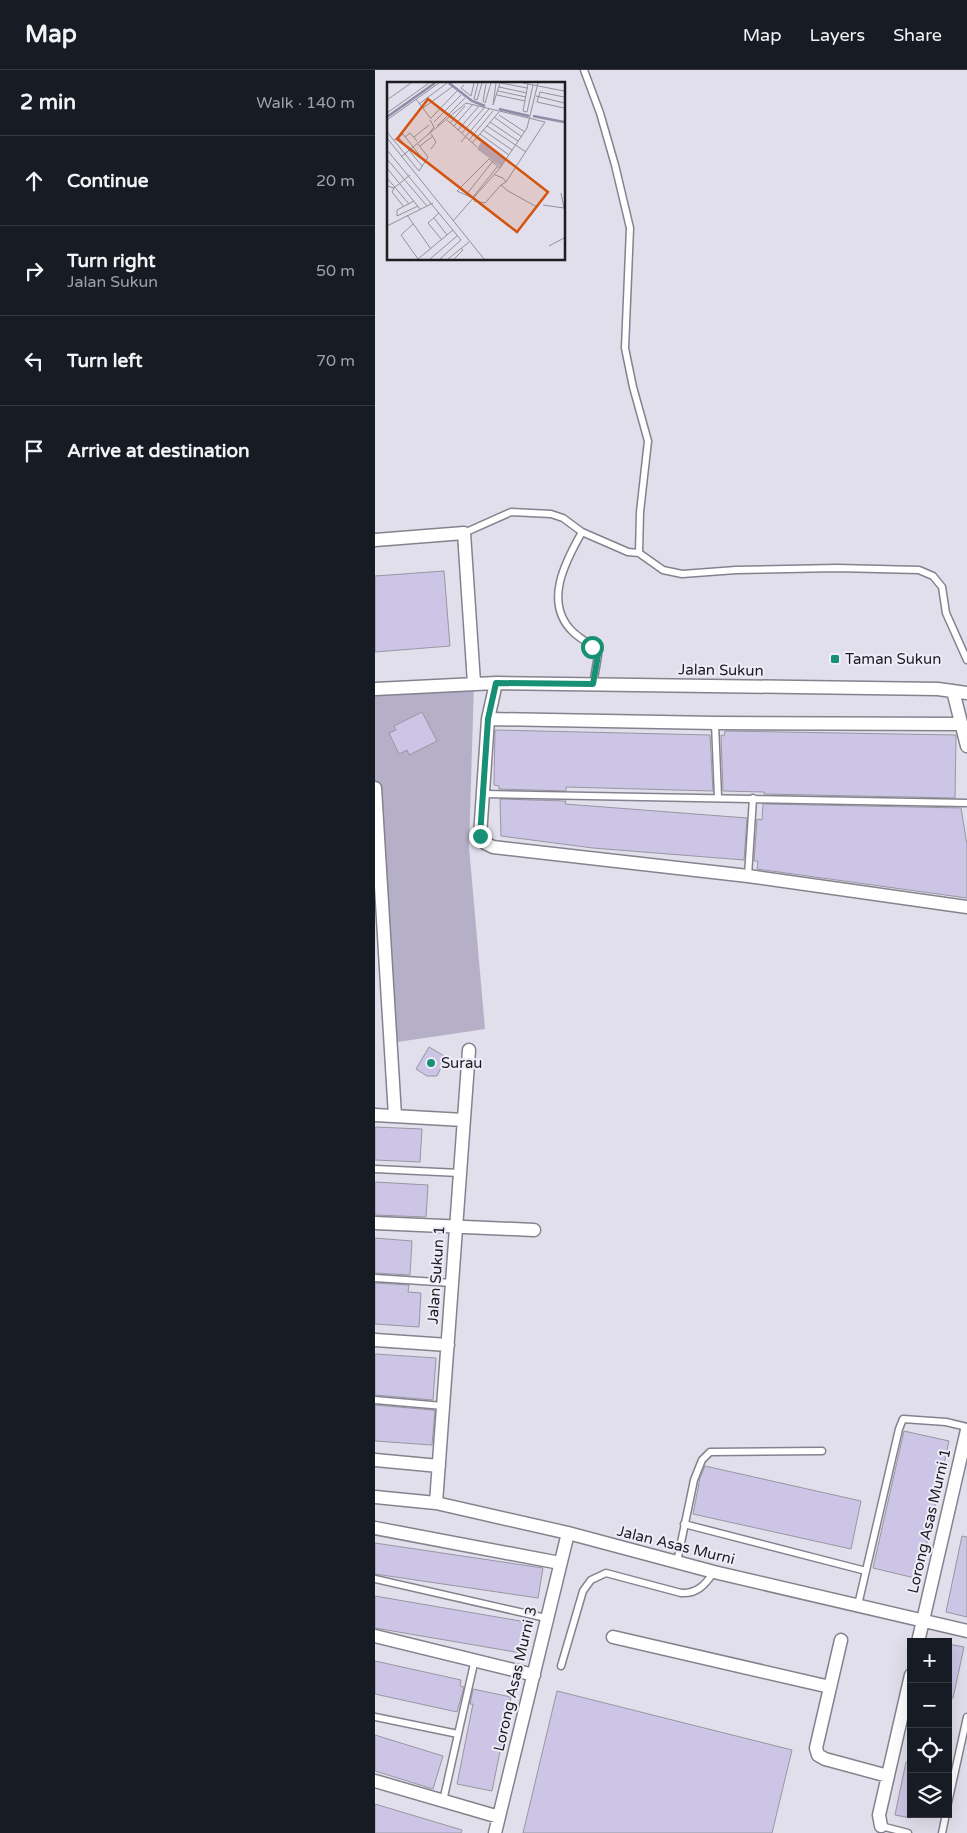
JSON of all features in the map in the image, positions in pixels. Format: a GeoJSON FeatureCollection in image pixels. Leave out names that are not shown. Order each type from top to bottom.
{"type":"FeatureCollection","features":[{"type":"Feature","properties":{"kind":"street"},"geometry":{"type":"LineString","coordinates":[[375,540],[464,533],[474,684],[375,689]]}},
{"type":"Feature","properties":{"kind":"street"},"geometry":{"type":"LineString","coordinates":[[496,683],[488,719],[480,836],[485,843],[493,847],[748,876],[967,907]]}},
{"type":"Feature","properties":{"kind":"street","name":"Jalan Sukun"},"geometry":{"type":"LineString","coordinates":[[474,684],[593,684],[953,691],[967,693]]}},
{"type":"Feature","properties":{"kind":"street"},"geometry":{"type":"LineString","coordinates":[[953,691],[967,746]]}},
{"type":"Feature","properties":{"kind":"street"},"geometry":{"type":"LineString","coordinates":[[488,719],[715,723],[961,724]]}},
{"type":"Feature","properties":{"kind":"street"},"geometry":{"type":"LineString","coordinates":[[375,788],[380,951],[395,1116]]}},
{"type":"Feature","properties":{"kind":"street","name":"Jalan Sukun 1"},"geometry":{"type":"LineString","coordinates":[[437,1503],[469,1050]]}},
{"type":"Feature","properties":{"kind":"street"},"geometry":{"type":"LineString","coordinates":[[375,1115],[464,1120]]}},
{"type":"Feature","properties":{"kind":"street"},"geometry":{"type":"LineString","coordinates":[[375,1223],[534,1230]]}},
{"type":"Feature","properties":{"kind":"street"},"geometry":{"type":"LineString","coordinates":[[375,1340],[448,1345]]}},
{"type":"Feature","properties":{"kind":"street","name":"Lorong Asas Murni 1"},"geometry":{"type":"LineString","coordinates":[[919,1638],[967,1428]]}},
{"type":"Feature","properties":{"kind":"street"},"geometry":{"type":"LineString","coordinates":[[375,1460],[439,1466]]}},
{"type":"Feature","properties":{"kind":"street","name":"Jalan Asas Murni"},"geometry":{"type":"LineString","coordinates":[[375,1497],[437,1503],[568,1533],[714,1572],[967,1631]]}},
{"type":"Feature","properties":{"kind":"street"},"geometry":{"type":"LineString","coordinates":[[375,1528],[560,1563]]}},
{"type":"Feature","properties":{"kind":"street","name":"Lorong Asas Murni 3"},"geometry":{"type":"LineString","coordinates":[[495,1833],[568,1533]]}},
{"type":"Feature","properties":{"kind":"street"},"geometry":{"type":"LineString","coordinates":[[375,1636],[534,1675]]}},
{"type":"Feature","properties":{"kind":"street"},"geometry":{"type":"LineString","coordinates":[[613,1637],[830,1688]]}},
{"type":"Feature","properties":{"kind":"street"},"geometry":{"type":"LineString","coordinates":[[841,1640],[816,1748],[817,1755],[825,1759],[888,1776]]}},
{"type":"Feature","properties":{"kind":"street"},"geometry":{"type":"LineString","coordinates":[[881,1826],[879,1815],[909,1683]]}},
{"type":"Feature","properties":{"kind":"street"},"geometry":{"type":"LineString","coordinates":[[375,1781],[499,1817]]}},
{"type":"Feature","properties":{"kind":"lane"},"geometry":{"type":"LineString","coordinates":[[584,70],[600,112],[630,228],[625,348],[648,442],[640,512],[639,553]]}},
{"type":"Feature","properties":{"kind":"lane"},"geometry":{"type":"LineString","coordinates":[[464,533],[511,512],[551,514],[563,518],[582,532],[628,552],[639,553],[663,570],[682,574],[736,570],[837,568],[919,570],[933,576],[942,587],[946,612],[967,660]]}},
{"type":"Feature","properties":{"kind":"lane"},"geometry":{"type":"LineString","coordinates":[[582,532],[572,549],[559,583],[557,606],[568,627],[596,651],[598,655],[593,684]]}},
{"type":"Feature","properties":{"kind":"lane"},"geometry":{"type":"LineString","coordinates":[[715,723],[718,797]]}},
{"type":"Feature","properties":{"kind":"lane"},"geometry":{"type":"LineString","coordinates":[[484,794],[967,803]]}},
{"type":"Feature","properties":{"kind":"lane"},"geometry":{"type":"LineString","coordinates":[[748,876],[753,798]]}},
{"type":"Feature","properties":{"kind":"lane"},"geometry":{"type":"LineString","coordinates":[[375,1169],[460,1173]]}},
{"type":"Feature","properties":{"kind":"lane"},"geometry":{"type":"LineString","coordinates":[[375,1278],[452,1283]]}},
{"type":"Feature","properties":{"kind":"lane"},"geometry":{"type":"LineString","coordinates":[[375,1400],[443,1406]]}},
{"type":"Feature","properties":{"kind":"lane"},"geometry":{"type":"LineString","coordinates":[[858,1605],[899,1429],[903,1419],[946,1422],[967,1428]]}},
{"type":"Feature","properties":{"kind":"lane"},"geometry":{"type":"LineString","coordinates":[[677,1562],[693,1480],[702,1460],[710,1452],[823,1451]]}},
{"type":"Feature","properties":{"kind":"lane"},"geometry":{"type":"LineString","coordinates":[[684,1524],[866,1571]]}},
{"type":"Feature","properties":{"kind":"lane"},"geometry":{"type":"LineString","coordinates":[[561,1666],[583,1591],[591,1580],[606,1573],[691,1594],[705,1585],[714,1572]]}},
{"type":"Feature","properties":{"kind":"lane"},"geometry":{"type":"LineString","coordinates":[[375,1579],[546,1618]]}},
{"type":"Feature","properties":{"kind":"lane"},"geometry":{"type":"LineString","coordinates":[[443,1801],[475,1659]]}},
{"type":"Feature","properties":{"kind":"lane"},"geometry":{"type":"LineString","coordinates":[[375,1717],[458,1734]]}},
{"type":"Feature","properties":{"kind":"lane"},"geometry":{"type":"LineString","coordinates":[[952,1785],[967,1717]]}},
{"type":"Feature","properties":{"kind":"lane"},"geometry":{"type":"LineString","coordinates":[[942,1833],[945,1818]]}},
{"type":"Feature","properties":{"kind":"lane"},"geometry":{"type":"LineString","coordinates":[[881,1826],[908,1833]]}},
{"type":"Feature","properties":{"kind":"shaded area"},"geometry":{"type":"Polygon","coordinates":[[[474,683],[469,847],[485,1029],[391,1043],[375,787],[375,689],[474,683]]]}},
{"type":"Feature","properties":{"kind":"building"},"geometry":{"type":"Polygon","coordinates":[[[444,571],[450,646],[375,652],[375,576],[444,571]]]}},
{"type":"Feature","properties":{"kind":"building"},"geometry":{"type":"Polygon","coordinates":[[[422,712],[437,741],[409,755],[407,750],[399,754],[389,733],[396,730],[394,726],[422,712]]]}},
{"type":"Feature","properties":{"kind":"building"},"geometry":{"type":"Polygon","coordinates":[[[495,730],[710,735],[713,791],[566,787],[566,791],[499,789],[499,786],[494,785],[495,730]]]}},
{"type":"Feature","properties":{"kind":"building"},"geometry":{"type":"Polygon","coordinates":[[[725,731],[956,735],[955,798],[764,794],[764,792],[723,791],[721,735],[724,736],[725,731]]]}},
{"type":"Feature","properties":{"kind":"building"},"geometry":{"type":"Polygon","coordinates":[[[500,799],[566,801],[565,804],[747,818],[744,860],[593,848],[501,836],[500,799]]]}},
{"type":"Feature","properties":{"kind":"building"},"geometry":{"type":"Polygon","coordinates":[[[763,804],[961,808],[967,844],[967,898],[757,869],[758,861],[754,861],[757,819],[762,820],[763,804]]]}},
{"type":"Feature","properties":{"kind":"building","name":"Surau"},"geometry":{"type":"Polygon","coordinates":[[[429,1047],[446,1057],[437,1076],[427,1076],[416,1069],[429,1047]]]}},
{"type":"Feature","properties":{"kind":"building"},"geometry":{"type":"Polygon","coordinates":[[[375,1127],[422,1129],[420,1162],[375,1160],[375,1127]]]}},
{"type":"Feature","properties":{"kind":"building"},"geometry":{"type":"Polygon","coordinates":[[[375,1182],[428,1185],[426,1217],[375,1215],[375,1182]]]}},
{"type":"Feature","properties":{"kind":"building"},"geometry":{"type":"Polygon","coordinates":[[[375,1238],[412,1241],[410,1275],[375,1273],[375,1238]]]}},
{"type":"Feature","properties":{"kind":"building"},"geometry":{"type":"Polygon","coordinates":[[[375,1283],[409,1285],[408,1292],[421,1293],[419,1327],[375,1324],[375,1283]]]}},
{"type":"Feature","properties":{"kind":"building"},"geometry":{"type":"Polygon","coordinates":[[[375,1354],[436,1358],[433,1400],[375,1395],[375,1354]]]}},
{"type":"Feature","properties":{"kind":"building"},"geometry":{"type":"Polygon","coordinates":[[[375,1405],[435,1411],[432,1445],[375,1441],[375,1405]]]}},
{"type":"Feature","properties":{"kind":"building"},"geometry":{"type":"Polygon","coordinates":[[[904,1431],[949,1441],[919,1579],[873,1568],[904,1431]]]}},
{"type":"Feature","properties":{"kind":"building"},"geometry":{"type":"Polygon","coordinates":[[[705,1466],[861,1501],[851,1549],[693,1514],[700,1478],[705,1466]]]}},
{"type":"Feature","properties":{"kind":"building"},"geometry":{"type":"Polygon","coordinates":[[[962,1536],[967,1537],[967,1617],[946,1612],[962,1536]]]}},
{"type":"Feature","properties":{"kind":"building"},"geometry":{"type":"Polygon","coordinates":[[[375,1543],[543,1568],[538,1598],[375,1574],[375,1543]]]}},
{"type":"Feature","properties":{"kind":"building"},"geometry":{"type":"Polygon","coordinates":[[[375,1596],[526,1622],[521,1653],[375,1628],[375,1596]]]}},
{"type":"Feature","properties":{"kind":"building"},"geometry":{"type":"Polygon","coordinates":[[[952,1645],[964,1647],[952,1698],[952,1645]]]}},
{"type":"Feature","properties":{"kind":"building"},"geometry":{"type":"Polygon","coordinates":[[[375,1661],[461,1680],[460,1686],[464,1687],[457,1712],[375,1694],[375,1661]]]}},
{"type":"Feature","properties":{"kind":"building"},"geometry":{"type":"Polygon","coordinates":[[[473,1689],[511,1697],[492,1791],[457,1784],[473,1704],[470,1704],[473,1689]]]}},
{"type":"Feature","properties":{"kind":"building"},"geometry":{"type":"Polygon","coordinates":[[[557,1691],[792,1750],[772,1833],[523,1833],[557,1691]]]}},
{"type":"Feature","properties":{"kind":"building"},"geometry":{"type":"Polygon","coordinates":[[[375,1735],[443,1756],[433,1789],[375,1771],[375,1735]]]}},
{"type":"Feature","properties":{"kind":"building"},"geometry":{"type":"Polygon","coordinates":[[[906,1762],[907,1762],[907,1817],[895,1815],[906,1762]]]}},
{"type":"Feature","properties":{"kind":"building"},"geometry":{"type":"Polygon","coordinates":[[[375,1804],[462,1830],[461,1833],[375,1833],[375,1804]]]}},
{"type":"Feature","properties":{"kind":"place","name":"Taman Sukun"},"geometry":{"type":"Point","coordinates":[835,659]}},
{"type":"Feature","properties":{"kind":"place","name":"Surau"},"geometry":{"type":"Point","coordinates":[431,1063]}},
{"type":"Feature","properties":{"kind":"route"},"geometry":{"type":"LineString","coordinates":[[480,836],[488,719],[496,683],[593,684],[598,655],[592,647]]}}]}
